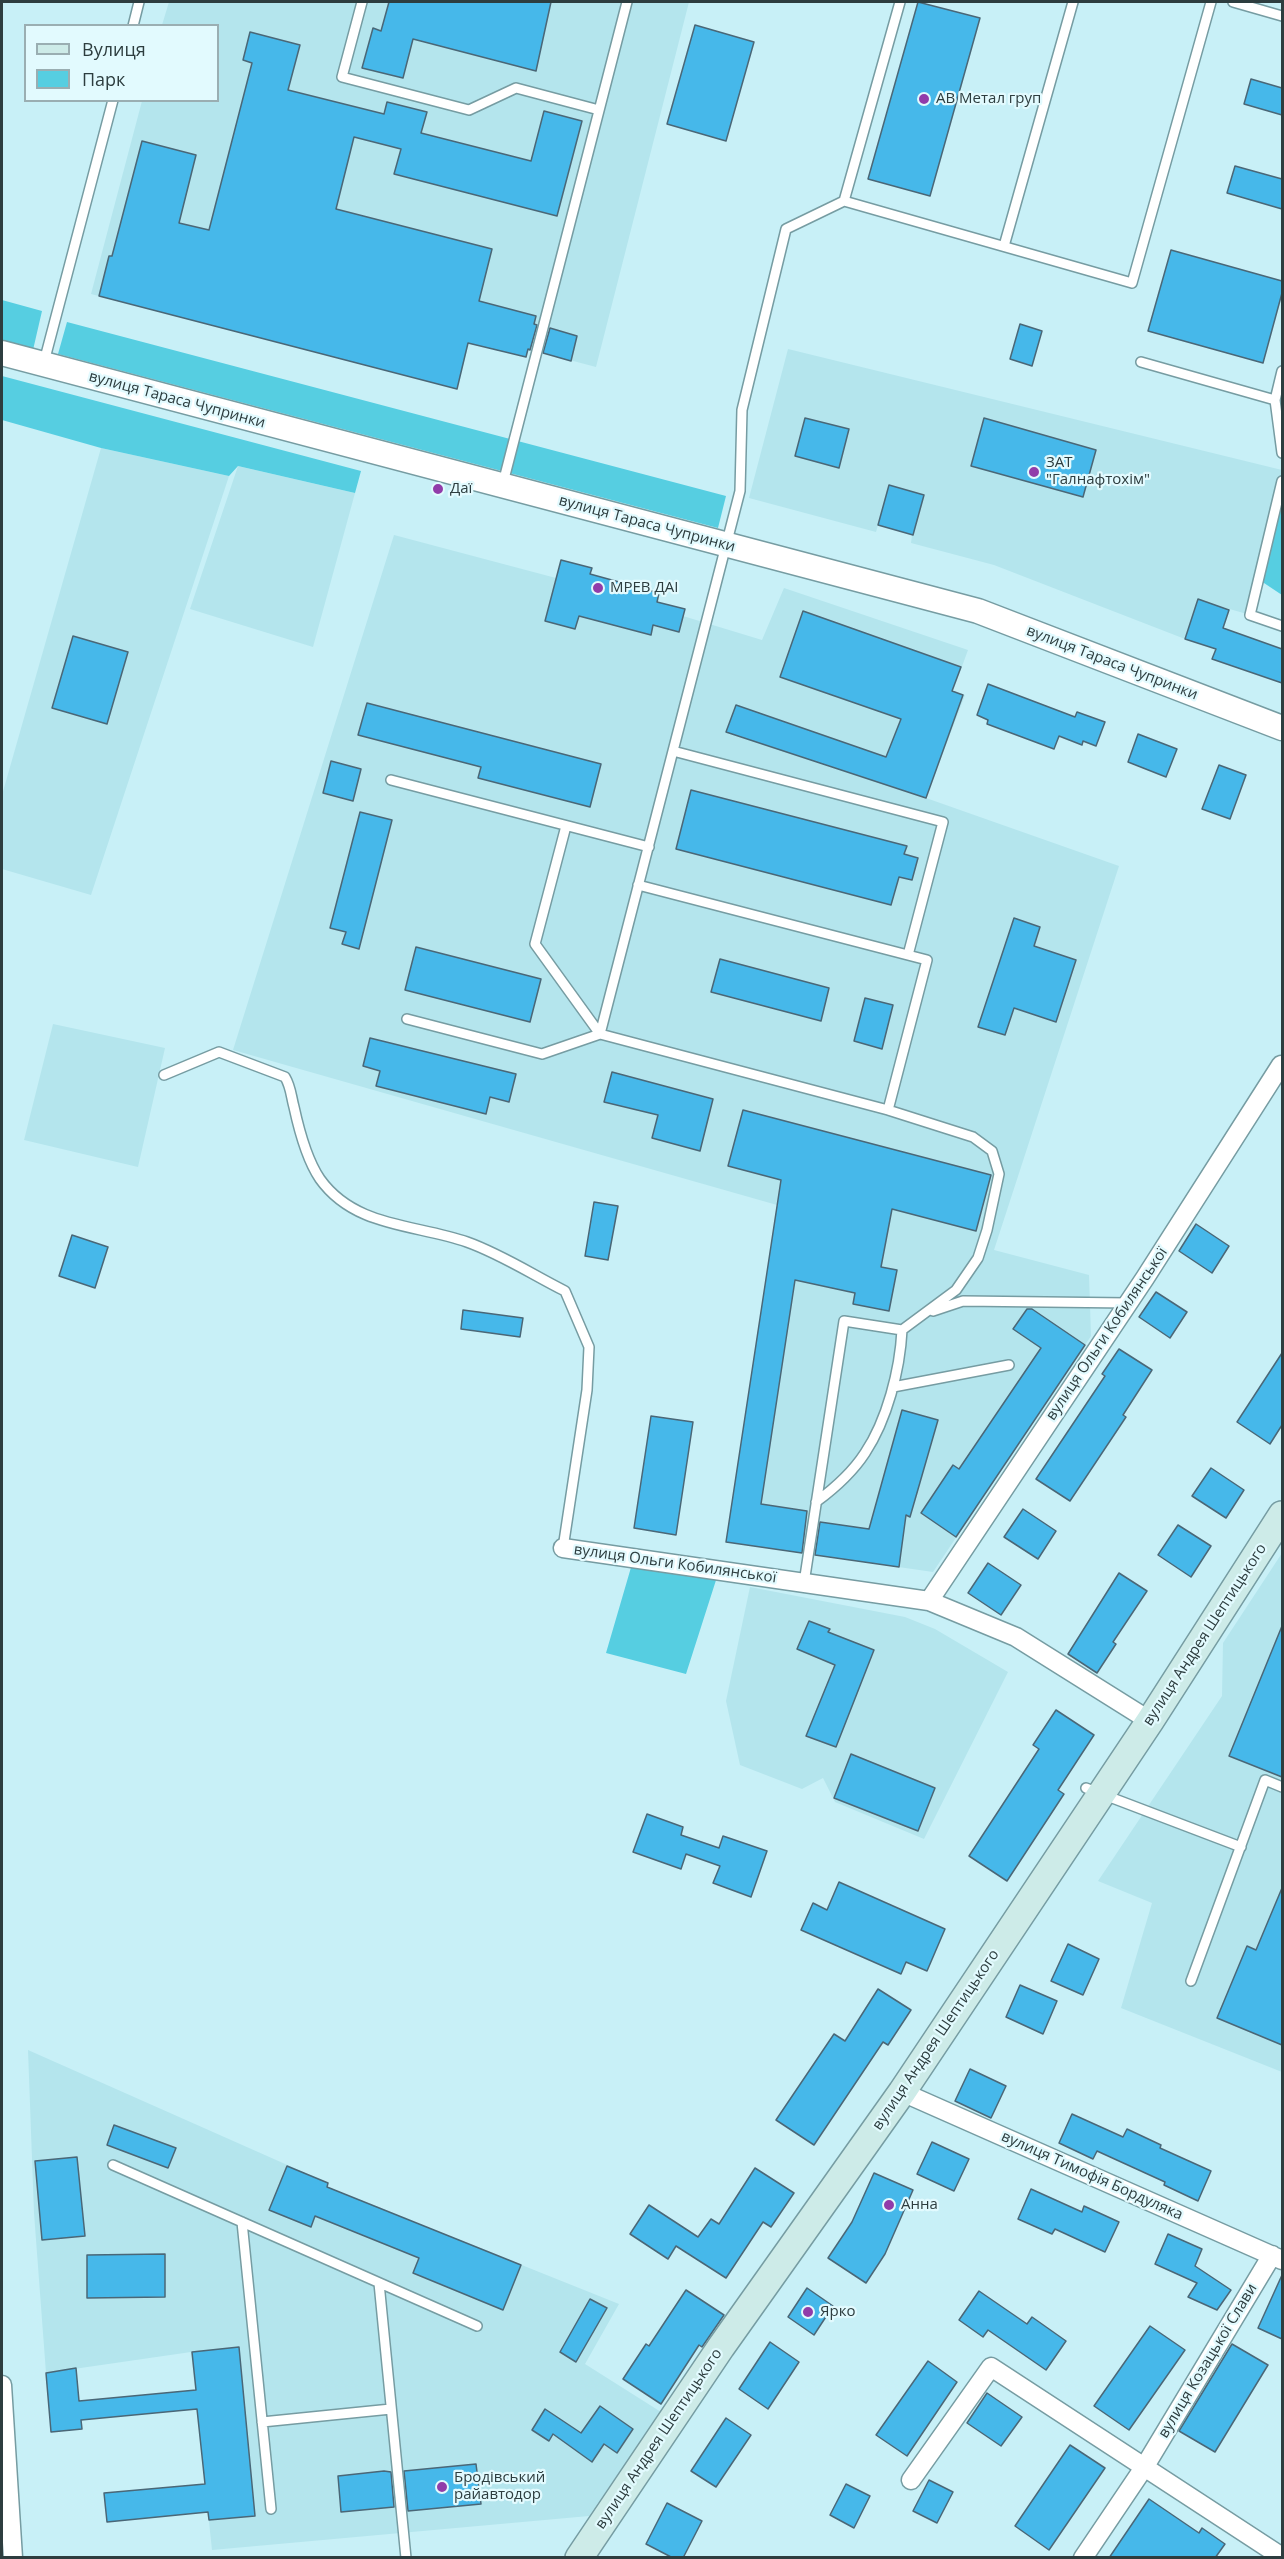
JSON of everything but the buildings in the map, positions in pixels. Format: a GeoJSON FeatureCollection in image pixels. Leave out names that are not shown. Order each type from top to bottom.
{"type":"FeatureCollection","features":[{"type":"Feature","properties":{"kind":"main road","name":"вулиця Андрея Шептицького"},"geometry":{"type":"LineString","coordinates":[[579,2558],[721,2347],[902,2092],[1094,1791],[1150,1721],[1282,1515]]}},
{"type":"Feature","properties":{"kind":"street","name":"вулиця Тараса Чупринки"},"geometry":{"type":"LineString","coordinates":[[2,353],[978,611],[1282,728]]}},
{"type":"Feature","properties":{"kind":"street","name":"вулиця Ольги Кобилянської"},"geometry":{"type":"LineString","coordinates":[[929,1601],[1129,1303],[1281,1065]]}},
{"type":"Feature","properties":{"kind":"street","name":"вулиця Ольги Кобилянської"},"geometry":{"type":"LineString","coordinates":[[563,1548],[929,1601],[1016,1637],[1150,1721]]}},
{"type":"Feature","properties":{"kind":"street","name":"вулиця Тимофія Бордуляка"},"geometry":{"type":"LineString","coordinates":[[902,2092],[1277,2258]]}},
{"type":"Feature","properties":{"kind":"street","name":"вулиця Козацької Слави"},"geometry":{"type":"LineString","coordinates":[[1083,2558],[1145,2466],[1277,2258]]}},
{"type":"Feature","properties":{"kind":"street"},"geometry":{"type":"LineString","coordinates":[[911,2480],[991,2367],[1282,2557]]}},
{"type":"Feature","properties":{"kind":"street"},"geometry":{"type":"LineString","coordinates":[[2,2385],[13,2558]]}},
{"type":"Feature","properties":{"kind":"lane"},"geometry":{"type":"LineString","coordinates":[[134,24],[139,2]]}},
{"type":"Feature","properties":{"kind":"lane"},"geometry":{"type":"LineString","coordinates":[[362,2],[342,77],[469,110],[516,88],[599,110]]}},
{"type":"Feature","properties":{"kind":"lane"},"geometry":{"type":"LineString","coordinates":[[503,486],[627,2]]}},
{"type":"Feature","properties":{"kind":"lane"},"geometry":{"type":"LineString","coordinates":[[844,201],[900,2]]}},
{"type":"Feature","properties":{"kind":"lane"},"geometry":{"type":"LineString","coordinates":[[1004,246],[1073,2]]}},
{"type":"Feature","properties":{"kind":"lane"},"geometry":{"type":"LineString","coordinates":[[600,1034],[740,491],[742,410],[786,229],[844,201],[1132,283],[1211,2]]}},
{"type":"Feature","properties":{"kind":"lane"},"geometry":{"type":"LineString","coordinates":[[1233,2],[1282,16]]}},
{"type":"Feature","properties":{"kind":"lane"},"geometry":{"type":"LineString","coordinates":[[44,365],[112,102]]}},
{"type":"Feature","properties":{"kind":"lane"},"geometry":{"type":"LineString","coordinates":[[1141,362],[1275,400]]}},
{"type":"Feature","properties":{"kind":"lane"},"geometry":{"type":"LineString","coordinates":[[1282,371],[1275,400],[1282,453]]}},
{"type":"Feature","properties":{"kind":"lane"},"geometry":{"type":"LineString","coordinates":[[1282,481],[1250,615],[1282,626]]}},
{"type":"Feature","properties":{"kind":"lane"},"geometry":{"type":"LineString","coordinates":[[673,751],[943,822],[908,956]]}},
{"type":"Feature","properties":{"kind":"lane"},"geometry":{"type":"LineString","coordinates":[[391,780],[649,847]]}},
{"type":"Feature","properties":{"kind":"lane"},"geometry":{"type":"LineString","coordinates":[[566,826],[535,944],[600,1034]]}},
{"type":"Feature","properties":{"kind":"lane"},"geometry":{"type":"LineString","coordinates":[[638,885],[927,960],[888,1110]]}},
{"type":"Feature","properties":{"kind":"lane"},"geometry":{"type":"LineString","coordinates":[[407,1018],[542,1054],[600,1034],[888,1110],[973,1137],[992,1151],[999,1174],[987,1230],[978,1258],[956,1290],[902,1330],[844,1321],[804,1583]]}},
{"type":"Feature","properties":{"kind":"lane"},"geometry":{"type":"LineString","coordinates":[[164,1075],[219,1052],[285,1077],[290,1084],[308,1155],[318,1177],[345,1205],[389,1224],[430,1230],[469,1243],[565,1291],[589,1347],[587,1390],[563,1548]]}},
{"type":"Feature","properties":{"kind":"lane"},"geometry":{"type":"LineString","coordinates":[[928,1312],[963,1301],[1129,1303]]}},
{"type":"Feature","properties":{"kind":"lane"},"geometry":{"type":"LineString","coordinates":[[816,1502],[840,1484],[866,1452],[893,1387],[901,1349],[902,1330]]}},
{"type":"Feature","properties":{"kind":"lane"},"geometry":{"type":"LineString","coordinates":[[893,1387],[1009,1365]]}},
{"type":"Feature","properties":{"kind":"lane"},"geometry":{"type":"LineString","coordinates":[[1191,1981],[1265,1780],[1282,1787]]}},
{"type":"Feature","properties":{"kind":"lane"},"geometry":{"type":"LineString","coordinates":[[1094,1791],[1241,1847]]}},
{"type":"Feature","properties":{"kind":"lane"},"geometry":{"type":"LineString","coordinates":[[113,2165],[477,2326]]}},
{"type":"Feature","properties":{"kind":"lane"},"geometry":{"type":"LineString","coordinates":[[242,2222],[271,2509]]}},
{"type":"Feature","properties":{"kind":"lane"},"geometry":{"type":"LineString","coordinates":[[379,2283],[406,2558]]}},
{"type":"Feature","properties":{"kind":"lane"},"geometry":{"type":"LineString","coordinates":[[262,2422],[392,2409]]}},
{"type":"Feature","properties":{"kind":"shaded area"},"geometry":{"type":"Polygon","coordinates":[[[169,2],[689,2],[596,367],[528,349],[526,357],[469,343],[457,389],[91,294],[142,102],[219,102],[219,24],[162,24],[169,2]]]}},
{"type":"Feature","properties":{"kind":"shaded area"},"geometry":{"type":"Polygon","coordinates":[[[788,349],[1282,470],[1247,614],[1198,600],[1185,639],[994,565],[911,543],[912,535],[878,525],[876,532],[749,498],[788,349]]]}},
{"type":"Feature","properties":{"kind":"shaded area"},"geometry":{"type":"Polygon","coordinates":[[[101,448],[229,476],[91,895],[2,869],[2,795],[101,448]]]}},
{"type":"Feature","properties":{"kind":"shaded area"},"geometry":{"type":"Polygon","coordinates":[[[238,466],[355,493],[313,647],[190,609],[238,466]]]}},
{"type":"Feature","properties":{"kind":"shaded area"},"geometry":{"type":"Polygon","coordinates":[[[394,535],[556,578],[545,621],[575,629],[579,616],[650,635],[653,625],[683,616],[762,640],[784,588],[968,650],[953,691],[965,695],[926,798],[1119,866],[994,1250],[1089,1275],[1091,1336],[933,1572],[726,1542],[777,1205],[233,1050],[394,535]]]}},
{"type":"Feature","properties":{"kind":"shaded area"},"geometry":{"type":"Polygon","coordinates":[[[53,1024],[165,1048],[138,1167],[24,1140],[53,1024]]]}},
{"type":"Feature","properties":{"kind":"shaded area"},"geometry":{"type":"Polygon","coordinates":[[[1282,1553],[1282,2072],[1121,2008],[1152,1903],[1098,1881],[1222,1696],[1223,1643],[1282,1553]]]}},
{"type":"Feature","properties":{"kind":"shaded area"},"geometry":{"type":"Polygon","coordinates":[[[750,1587],[905,1617],[935,1629],[1008,1672],[924,1839],[835,1802],[823,1778],[802,1789],[740,1765],[726,1701],[750,1587]]]}},
{"type":"Feature","properties":{"kind":"shaded area"},"geometry":{"type":"Polygon","coordinates":[[[28,2050],[328,2183],[327,2187],[619,2304],[585,2364],[661,2412],[589,2516],[212,2550],[191,2352],[46,2373],[34,2213],[28,2050]]]}},
{"type":"Feature","properties":{"kind":"green space"},"geometry":{"type":"Polygon","coordinates":[[[2,300],[42,311],[33,350],[2,342],[2,300]]]}},
{"type":"Feature","properties":{"kind":"green space"},"geometry":{"type":"Polygon","coordinates":[[[67,322],[726,496],[718,528],[58,354],[67,322]]]}},
{"type":"Feature","properties":{"kind":"green space"},"geometry":{"type":"Polygon","coordinates":[[[2,376],[361,471],[355,493],[238,466],[229,476],[101,448],[2,420],[2,376]]]}},
{"type":"Feature","properties":{"kind":"green space"},"geometry":{"type":"Polygon","coordinates":[[[1282,495],[1282,595],[1261,581],[1282,495]]]}},
{"type":"Feature","properties":{"kind":"green space"},"geometry":{"type":"Polygon","coordinates":[[[632,1564],[717,1577],[686,1674],[606,1653],[632,1564]]]}},
{"type":"Feature","properties":{"kind":"place","name":"АВ Метал груп"},"geometry":{"type":"Point","coordinates":[924,99]}},
{"type":"Feature","properties":{"kind":"place","name":"ЗАТ \"Галнафтохім\""},"geometry":{"type":"Point","coordinates":[1034,472]}},
{"type":"Feature","properties":{"kind":"place","name":"Даї"},"geometry":{"type":"Point","coordinates":[438,489]}},
{"type":"Feature","properties":{"kind":"place","name":"МРЕВ ДАІ"},"geometry":{"type":"Point","coordinates":[598,588]}},
{"type":"Feature","properties":{"kind":"place","name":"Анна"},"geometry":{"type":"Point","coordinates":[889,2205]}},
{"type":"Feature","properties":{"kind":"place","name":"Ярко"},"geometry":{"type":"Point","coordinates":[808,2312]}},
{"type":"Feature","properties":{"kind":"place","name":"Бродівський райавтодор"},"geometry":{"type":"Point","coordinates":[442,2487]}}]}
